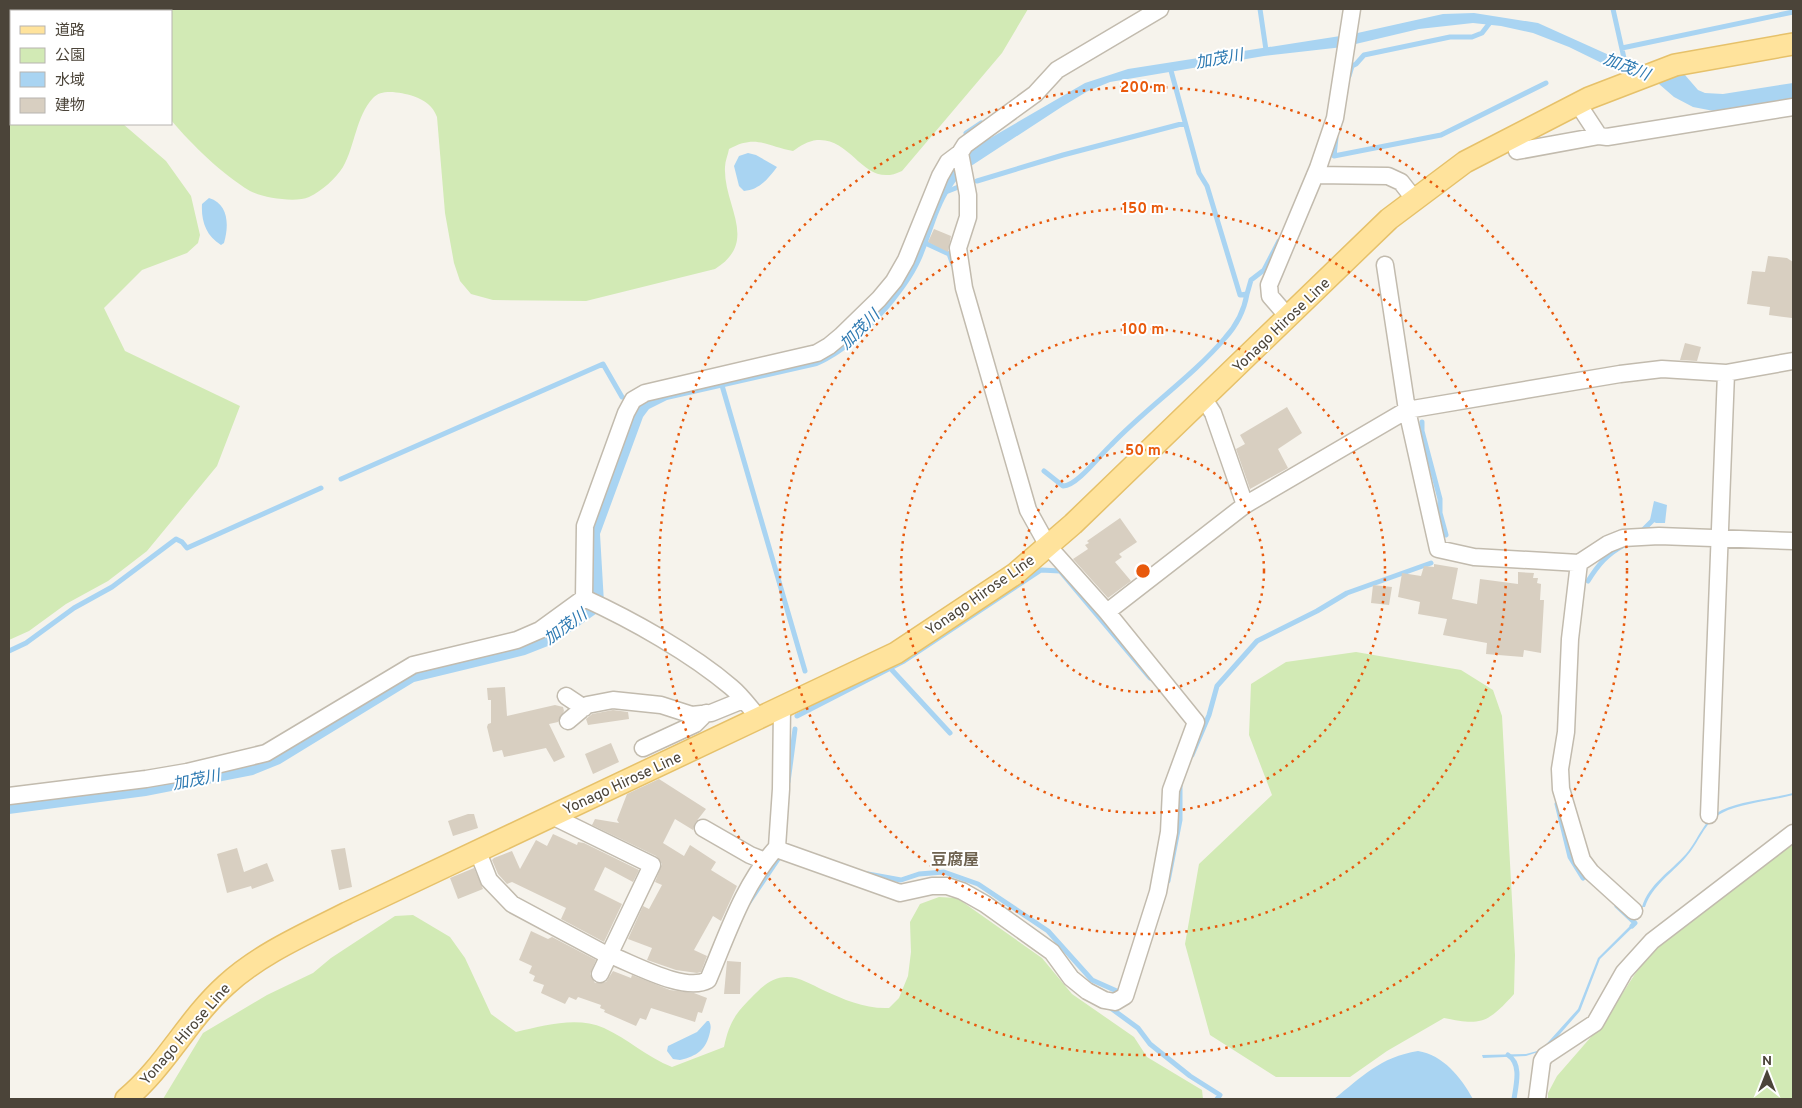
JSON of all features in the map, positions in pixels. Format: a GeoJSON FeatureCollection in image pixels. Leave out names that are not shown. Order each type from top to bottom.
{"type":"FeatureCollection","features":[{"type":"Feature","properties":{"kind":"main road","name":"Yonago Hirose Line"},"geometry":{"type":"LineString","coordinates":[[126,1099],[148,1078],[213,998],[245,970],[317,928],[896,653],[1015,574],[1048,546],[1204,399],[1389,219],[1465,162],[1578,104],[1675,65],[1793,44]]}},
{"type":"Feature","properties":{"kind":"street"},"geometry":{"type":"LineString","coordinates":[[584,598],[585,526],[616,434],[633,400],[645,393],[817,353],[830,346],[879,299],[894,280],[906,260],[940,176],[948,162],[965,145],[989,126],[1035,94],[1057,70],[1160,9]]}},
{"type":"Feature","properties":{"kind":"street"},"geometry":{"type":"LineString","coordinates":[[1289,318],[1270,296],[1269,285],[1315,175],[1335,118],[1352,9]]}},
{"type":"Feature","properties":{"kind":"street"},"geometry":{"type":"LineString","coordinates":[[1578,104],[1599,136]]}},
{"type":"Feature","properties":{"kind":"street"},"geometry":{"type":"LineString","coordinates":[[1517,151],[1599,136],[1606,137],[1793,107]]}},
{"type":"Feature","properties":{"kind":"street"},"geometry":{"type":"LineString","coordinates":[[777,847],[782,851],[900,893],[932,886],[947,886],[962,891],[985,904],[1052,952],[1071,978],[1087,991],[1104,1000],[1115,1002],[1120,1001],[1125,996],[1158,892],[1169,832],[1171,790],[1196,722],[1108,612],[1048,546],[1028,510],[964,288],[958,248],[968,217],[968,195],[960,152]]}},
{"type":"Feature","properties":{"kind":"street"},"geometry":{"type":"LineString","coordinates":[[1315,175],[1388,176],[1401,182],[1415,200]]}},
{"type":"Feature","properties":{"kind":"street"},"geometry":{"type":"LineString","coordinates":[[1385,265],[1407,410],[1438,549],[1474,557],[1580,562],[1608,544],[1623,538],[1660,536],[1793,541]]}},
{"type":"Feature","properties":{"kind":"street"},"geometry":{"type":"LineString","coordinates":[[1108,612],[1245,505],[1407,410],[1662,369],[1726,372],[1793,361]]}},
{"type":"Feature","properties":{"kind":"street"},"geometry":{"type":"LineString","coordinates":[[1709,815],[1726,372]]}},
{"type":"Feature","properties":{"kind":"street"},"geometry":{"type":"LineString","coordinates":[[1204,399],[1213,413],[1245,505]]}},
{"type":"Feature","properties":{"kind":"street"},"geometry":{"type":"LineString","coordinates":[[1580,562],[1570,639],[1566,732],[1560,778],[1579,854],[1591,872],[1634,911]]}},
{"type":"Feature","properties":{"kind":"street"},"geometry":{"type":"LineString","coordinates":[[584,598],[632,620],[695,661],[732,688],[759,718]]}},
{"type":"Feature","properties":{"kind":"street"},"geometry":{"type":"LineString","coordinates":[[9,796],[146,779],[187,772],[266,753],[413,665],[517,640],[540,630],[584,598]]}},
{"type":"Feature","properties":{"kind":"street"},"geometry":{"type":"LineString","coordinates":[[566,696],[584,708]]}},
{"type":"Feature","properties":{"kind":"street"},"geometry":{"type":"LineString","coordinates":[[568,721],[584,708],[613,700],[661,705],[692,715],[706,713],[743,700]]}},
{"type":"Feature","properties":{"kind":"street"},"geometry":{"type":"LineString","coordinates":[[478,852],[489,880],[512,904],[610,956],[682,983],[701,984],[708,980],[745,891],[777,847],[781,789],[782,707]]}},
{"type":"Feature","properties":{"kind":"street"},"geometry":{"type":"LineString","coordinates":[[643,748],[695,724],[706,713]]}},
{"type":"Feature","properties":{"kind":"street"},"geometry":{"type":"LineString","coordinates":[[552,816],[652,866],[600,974]]}},
{"type":"Feature","properties":{"kind":"street"},"geometry":{"type":"LineString","coordinates":[[703,828],[750,855],[765,861]]}},
{"type":"Feature","properties":{"kind":"street"},"geometry":{"type":"LineString","coordinates":[[1537,1099],[1544,1056],[1595,1023],[1616,985],[1633,960],[1666,929],[1725,887],[1793,833]]}},
{"type":"Feature","properties":{"kind":"green space"},"geometry":{"type":"Polygon","coordinates":[[[9,9],[1028,9],[1002,53],[902,171],[889,175],[878,174],[868,169],[840,146],[829,141],[817,140],[804,144],[793,151],[761,142],[747,142],[738,145],[729,149],[725,165],[726,181],[736,222],[737,235],[735,247],[728,258],[715,269],[586,301],[493,300],[471,294],[460,281],[454,263],[445,213],[437,117],[431,106],[422,100],[398,93],[387,92],[377,95],[367,105],[359,122],[347,159],[333,180],[319,191],[303,199],[271,198],[250,191],[218,168],[172,121],[172,10],[10,10],[10,125],[124,125],[166,161],[191,196],[200,235],[198,243],[187,253],[142,270],[104,308],[125,351],[240,406],[217,466],[147,551],[108,581],[66,604],[29,631],[9,640],[9,9]]]}},
{"type":"Feature","properties":{"kind":"green space"},"geometry":{"type":"Polygon","coordinates":[[[1356,652],[1461,670],[1493,690],[1502,716],[1515,955],[1514,994],[1497,1011],[1483,1020],[1467,1022],[1444,1018],[1387,1051],[1350,1077],[1276,1077],[1210,1035],[1185,944],[1199,864],[1272,795],[1249,735],[1251,684],[1286,662],[1356,652]]]}},
{"type":"Feature","properties":{"kind":"green space"},"geometry":{"type":"Polygon","coordinates":[[[1793,841],[1793,1099],[1548,1099],[1548,1093],[1557,1076],[1604,1022],[1635,974],[1656,947],[1793,841]]]}},
{"type":"Feature","properties":{"kind":"green space"},"geometry":{"type":"Polygon","coordinates":[[[939,897],[957,898],[1042,958],[1072,994],[1134,1037],[1147,1057],[1202,1090],[1203,1099],[163,1099],[203,1033],[267,995],[313,973],[331,958],[395,916],[413,915],[450,937],[465,958],[491,1014],[516,1032],[560,1023],[593,1024],[613,1032],[672,1067],[724,1047],[730,1026],[740,1010],[763,987],[781,977],[797,978],[855,1003],[889,1008],[899,998],[908,976],[911,952],[910,922],[920,904],[939,897]]]}},
{"type":"Feature","properties":{"kind":"water","name":"加茂川"},"geometry":{"type":"Polygon","coordinates":[[[1474,13],[1538,23],[1629,64],[1685,75],[1698,90],[1705,93],[1723,94],[1793,83],[1793,98],[1719,112],[1693,107],[1674,97],[1659,84],[1614,69],[1569,47],[1533,33],[1501,26],[1473,23],[1419,29],[1343,47],[1264,56],[1110,82],[1088,91],[1063,106],[968,168],[951,188],[945,199],[922,258],[904,289],[878,321],[832,359],[817,366],[667,400],[649,409],[643,417],[600,534],[604,603],[600,611],[553,644],[525,655],[414,682],[280,764],[253,775],[146,796],[9,814],[9,799],[260,757],[411,670],[524,640],[577,609],[586,545],[637,402],[820,353],[880,301],[944,179],[968,151],[1085,83],[1128,69],[1353,34],[1443,14],[1474,13]]]}},
{"type":"Feature","properties":{"kind":"water"},"geometry":{"type":"Polygon","coordinates":[[[748,153],[756,155],[777,167],[767,180],[759,186],[744,191],[739,186],[734,166],[739,156],[748,153]]]}},
{"type":"Feature","properties":{"kind":"water"},"geometry":{"type":"Polygon","coordinates":[[[209,198],[220,205],[226,216],[226,236],[224,243],[221,245],[208,233],[202,216],[202,204],[209,198]]]}},
{"type":"Feature","properties":{"kind":"water"},"geometry":{"type":"Polygon","coordinates":[[[1654,501],[1667,505],[1665,523],[1656,523],[1650,520],[1654,501]]]}},
{"type":"Feature","properties":{"kind":"water"},"geometry":{"type":"Polygon","coordinates":[[[1793,793],[1793,795],[1738,807],[1716,817],[1706,827],[1691,851],[1657,886],[1645,907],[1642,907],[1655,885],[1686,854],[1706,824],[1716,814],[1739,804],[1793,793]]]}},
{"type":"Feature","properties":{"kind":"water"},"geometry":{"type":"Polygon","coordinates":[[[1634,922],[1636,924],[1600,959],[1580,1011],[1547,1049],[1526,1056],[1483,1058],[1482,1055],[1526,1054],[1541,1050],[1578,1009],[1598,958],[1634,922]]]}},
{"type":"Feature","properties":{"kind":"water"},"geometry":{"type":"Polygon","coordinates":[[[707,1021],[710,1022],[711,1029],[703,1048],[691,1056],[680,1060],[673,1059],[667,1051],[668,1046],[697,1032],[707,1021]]]}},
{"type":"Feature","properties":{"kind":"water"},"geometry":{"type":"Polygon","coordinates":[[[1418,1051],[1435,1057],[1450,1068],[1463,1083],[1473,1099],[1334,1099],[1382,1063],[1418,1051]]]}},
{"type":"Feature","properties":{"kind":"building"},"geometry":{"type":"Polygon","coordinates":[[[934,229],[951,236],[948,252],[928,242],[934,229]]]}},
{"type":"Feature","properties":{"kind":"building"},"geometry":{"type":"Polygon","coordinates":[[[1768,256],[1787,258],[1793,262],[1792,318],[1769,315],[1770,307],[1747,304],[1752,271],[1765,272],[1768,256]]]}},
{"type":"Feature","properties":{"kind":"building"},"geometry":{"type":"Polygon","coordinates":[[[1685,343],[1701,347],[1697,361],[1680,360],[1685,343]]]}},
{"type":"Feature","properties":{"kind":"building"},"geometry":{"type":"Polygon","coordinates":[[[1287,407],[1302,433],[1278,449],[1288,468],[1250,489],[1236,449],[1245,444],[1240,435],[1287,407]]]}},
{"type":"Feature","properties":{"kind":"building"},"geometry":{"type":"Polygon","coordinates":[[[1120,518],[1137,542],[1119,554],[1122,557],[1115,562],[1131,581],[1108,598],[1073,559],[1088,549],[1085,545],[1089,543],[1087,541],[1120,518]]]}},
{"type":"Feature","properties":{"kind":"building"},"geometry":{"type":"Polygon","coordinates":[[[1434,564],[1458,568],[1452,599],[1477,604],[1480,579],[1518,584],[1518,572],[1534,573],[1533,578],[1538,578],[1537,583],[1541,584],[1540,600],[1544,600],[1541,653],[1524,650],[1523,657],[1486,654],[1487,643],[1443,635],[1447,619],[1418,614],[1420,602],[1398,597],[1402,573],[1421,576],[1424,566],[1434,567],[1434,564]]]}},
{"type":"Feature","properties":{"kind":"building"},"geometry":{"type":"Polygon","coordinates":[[[1373,585],[1392,587],[1389,605],[1371,603],[1373,585]]]}},
{"type":"Feature","properties":{"kind":"building"},"geometry":{"type":"Polygon","coordinates":[[[505,687],[507,716],[555,705],[563,707],[564,711],[558,722],[549,724],[565,757],[554,762],[546,748],[504,757],[502,750],[493,752],[487,727],[491,723],[491,700],[488,700],[487,688],[505,687]]]}},
{"type":"Feature","properties":{"kind":"building"},"geometry":{"type":"Polygon","coordinates":[[[613,710],[628,712],[629,719],[588,725],[586,719],[592,714],[613,710]]]}},
{"type":"Feature","properties":{"kind":"building"},"geometry":{"type":"Polygon","coordinates":[[[611,743],[619,762],[593,774],[585,754],[611,743]]]}},
{"type":"Feature","properties":{"kind":"building"},"geometry":{"type":"Polygon","coordinates":[[[659,779],[706,809],[695,823],[693,830],[675,819],[663,843],[684,856],[690,845],[716,862],[711,870],[737,886],[721,921],[713,916],[694,950],[707,956],[701,972],[697,973],[676,970],[647,960],[652,948],[628,939],[643,906],[649,909],[662,885],[655,882],[662,864],[656,856],[592,825],[595,819],[619,823],[617,820],[627,794],[659,779]]]}},
{"type":"Feature","properties":{"kind":"building"},"geometry":{"type":"Polygon","coordinates":[[[468,814],[474,814],[478,828],[453,836],[448,821],[468,814]]]}},
{"type":"Feature","properties":{"kind":"building"},"geometry":{"type":"Polygon","coordinates":[[[553,834],[577,845],[578,842],[584,843],[639,870],[633,882],[605,867],[594,890],[622,904],[604,942],[561,919],[566,908],[512,882],[507,884],[498,874],[492,860],[494,858],[512,851],[520,869],[536,840],[547,846],[553,834]]]}},
{"type":"Feature","properties":{"kind":"building"},"geometry":{"type":"Polygon","coordinates":[[[237,848],[244,872],[267,863],[274,881],[252,889],[251,886],[227,893],[217,854],[237,848]]]}},
{"type":"Feature","properties":{"kind":"building"},"geometry":{"type":"Polygon","coordinates":[[[345,848],[352,887],[339,890],[331,850],[345,848]]]}},
{"type":"Feature","properties":{"kind":"building"},"geometry":{"type":"Polygon","coordinates":[[[474,868],[483,889],[458,899],[450,878],[474,868]]]}},
{"type":"Feature","properties":{"kind":"building"},"geometry":{"type":"Polygon","coordinates":[[[531,931],[548,939],[552,937],[596,960],[590,974],[595,983],[606,982],[613,971],[631,978],[632,975],[670,990],[694,993],[707,998],[702,1013],[698,1012],[695,1022],[651,1008],[646,1020],[640,1018],[636,1026],[604,1012],[605,1010],[600,1008],[601,1005],[578,997],[576,1000],[569,997],[565,1004],[541,993],[544,985],[533,981],[535,976],[529,973],[532,966],[519,960],[531,931]]]}},
{"type":"Feature","properties":{"kind":"building"},"geometry":{"type":"Polygon","coordinates":[[[727,961],[741,962],[740,994],[724,994],[727,961]]]}},
{"type":"Feature","properties":{"kind":"waterway"},"geometry":{"type":"LineString","coordinates":[[1260,9],[1266,50]]}},
{"type":"Feature","properties":{"kind":"waterway","name":"加茂川"},"geometry":{"type":"LineString","coordinates":[[1613,9],[1626,67]]}},
{"type":"Feature","properties":{"kind":"waterway","name":"加茂川"},"geometry":{"type":"LineString","coordinates":[[1622,48],[1793,12]]}},
{"type":"Feature","properties":{"kind":"waterway"},"geometry":{"type":"LineString","coordinates":[[1349,76],[1352,66],[1364,55],[1450,37],[1472,37],[1482,33],[1492,20]]}},
{"type":"Feature","properties":{"kind":"waterway"},"geometry":{"type":"LineString","coordinates":[[1044,471],[1063,486],[1075,481],[1139,418],[1199,366],[1233,328],[1244,306],[1247,294],[1240,295],[1207,186],[1199,173],[1170,67]]}},
{"type":"Feature","properties":{"kind":"waterway"},"geometry":{"type":"LineString","coordinates":[[1336,138],[1334,156],[1441,135],[1546,83]]}},
{"type":"Feature","properties":{"kind":"waterway"},"geometry":{"type":"LineString","coordinates":[[966,133],[981,123]]}},
{"type":"Feature","properties":{"kind":"waterway"},"geometry":{"type":"LineString","coordinates":[[977,181],[1063,155],[1185,123]]}},
{"type":"Feature","properties":{"kind":"waterway"},"geometry":{"type":"LineString","coordinates":[[943,193],[961,186]]}},
{"type":"Feature","properties":{"kind":"waterway"},"geometry":{"type":"LineString","coordinates":[[1247,294],[1251,280],[1264,270],[1279,241]]}},
{"type":"Feature","properties":{"kind":"waterway"},"geometry":{"type":"LineString","coordinates":[[923,242],[949,254],[953,265]]}},
{"type":"Feature","properties":{"kind":"waterway"},"geometry":{"type":"LineString","coordinates":[[341,479],[603,364],[622,397]]}},
{"type":"Feature","properties":{"kind":"waterway"},"geometry":{"type":"LineString","coordinates":[[721,382],[805,671]]}},
{"type":"Feature","properties":{"kind":"waterway"},"geometry":{"type":"LineString","coordinates":[[1422,422],[1422,431],[1440,499],[1440,513],[1446,535]]}},
{"type":"Feature","properties":{"kind":"waterway"},"geometry":{"type":"LineString","coordinates":[[9,651],[26,643],[74,608],[112,587],[176,539],[187,548],[321,488]]}},
{"type":"Feature","properties":{"kind":"waterway"},"geometry":{"type":"LineString","coordinates":[[1643,530],[1655,518]]}},
{"type":"Feature","properties":{"kind":"waterway"},"geometry":{"type":"LineString","coordinates":[[1588,581],[1603,560],[1624,545]]}},
{"type":"Feature","properties":{"kind":"waterway"},"geometry":{"type":"LineString","coordinates":[[1192,755],[1209,715],[1217,686],[1257,641],[1317,611],[1347,593],[1431,563]]}},
{"type":"Feature","properties":{"kind":"waterway"},"geometry":{"type":"LineString","coordinates":[[797,716],[904,661],[1041,570],[1060,571],[1150,678]]}},
{"type":"Feature","properties":{"kind":"waterway"},"geometry":{"type":"LineString","coordinates":[[891,669],[950,733]]}},
{"type":"Feature","properties":{"kind":"waterway"},"geometry":{"type":"LineString","coordinates":[[788,782],[795,729]]}},
{"type":"Feature","properties":{"kind":"waterway"},"geometry":{"type":"LineString","coordinates":[[1168,881],[1180,820],[1180,784]]}},
{"type":"Feature","properties":{"kind":"waterway"},"geometry":{"type":"LineString","coordinates":[[1557,804],[1570,857],[1583,878]]}},
{"type":"Feature","properties":{"kind":"waterway"},"geometry":{"type":"LineString","coordinates":[[749,902],[778,859]]}},
{"type":"Feature","properties":{"kind":"waterway"},"geometry":{"type":"LineString","coordinates":[[868,874],[901,880],[919,874],[944,872],[978,884],[1048,931],[1092,980],[1119,992]]}},
{"type":"Feature","properties":{"kind":"waterway"},"geometry":{"type":"LineString","coordinates":[[1617,906],[1635,923],[1632,926]]}},
{"type":"Feature","properties":{"kind":"waterway"},"geometry":{"type":"LineString","coordinates":[[1112,1009],[1138,1028],[1150,1044],[1190,1076],[1220,1095],[1217,1099]]}},
{"type":"Feature","properties":{"kind":"waterway"},"geometry":{"type":"LineString","coordinates":[[1508,1055],[1517,1069],[1514,1099]]}},
{"type":"Feature","properties":{"kind":"district","name":"豆腐屋"},"geometry":{"type":"Point","coordinates":[955,859]}}]}
